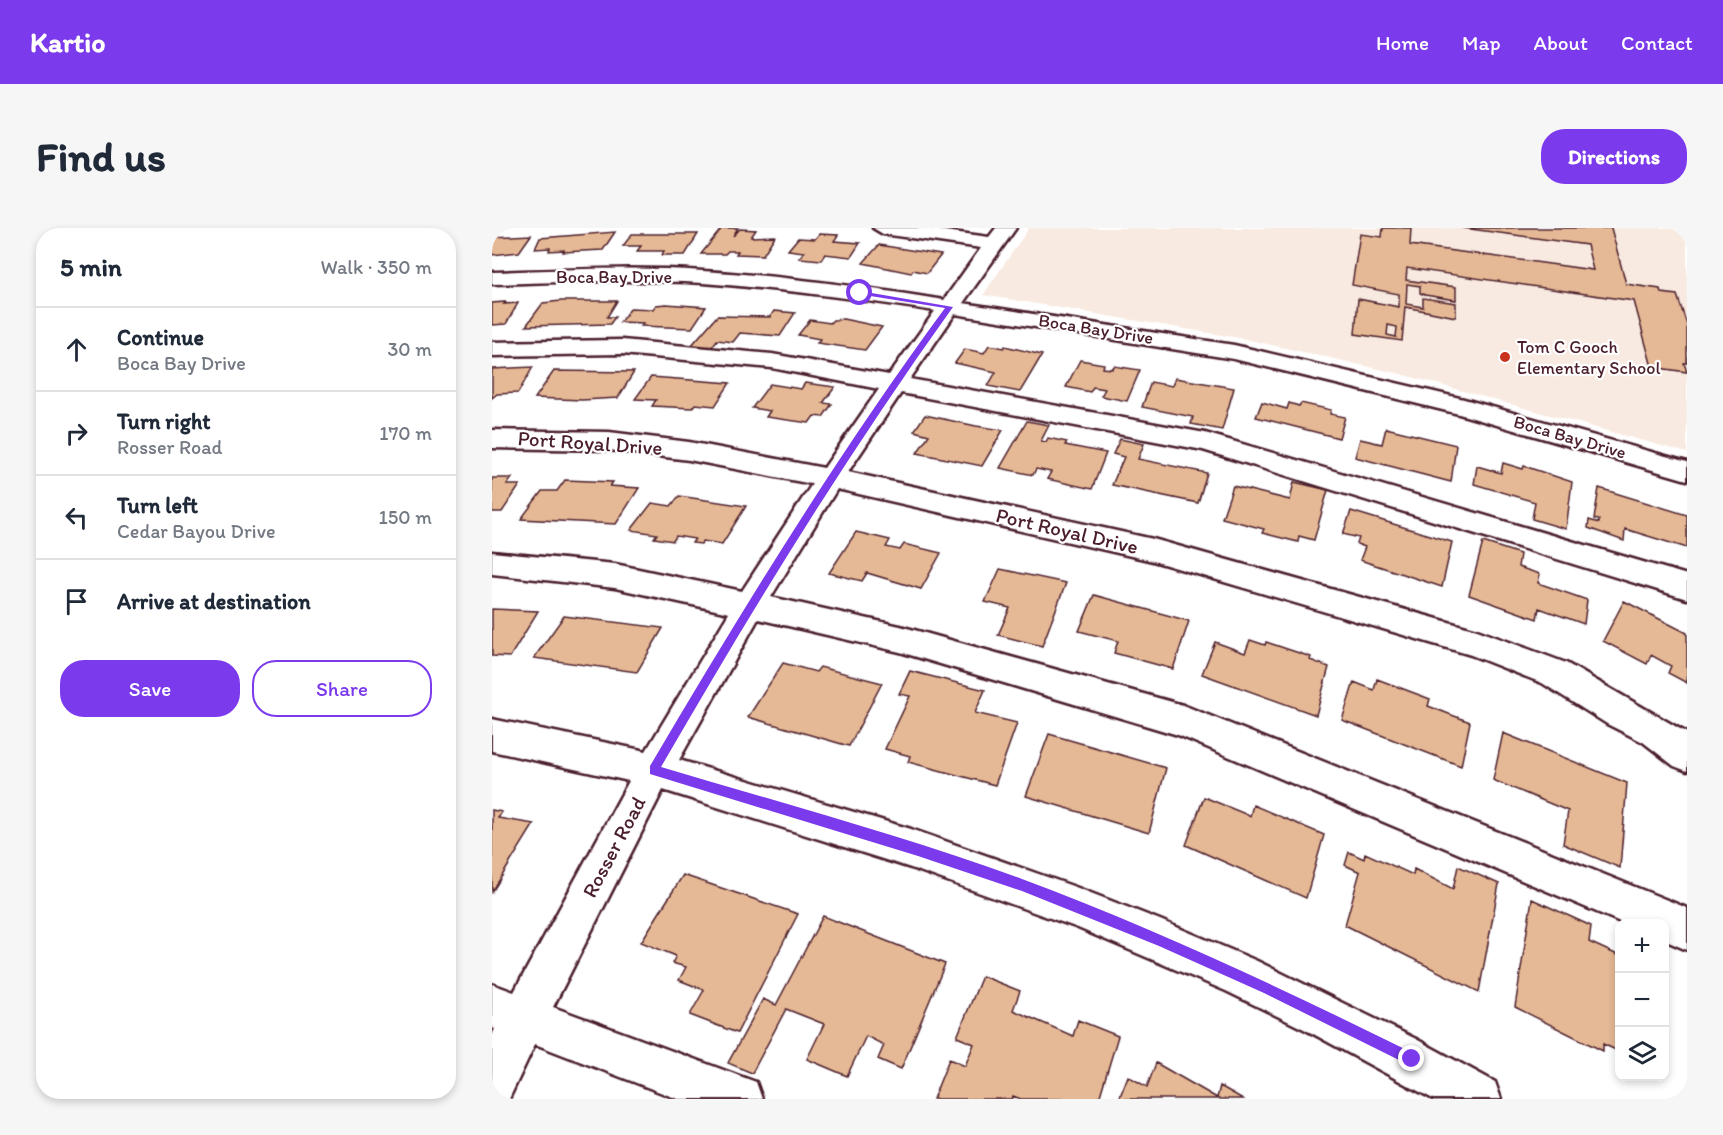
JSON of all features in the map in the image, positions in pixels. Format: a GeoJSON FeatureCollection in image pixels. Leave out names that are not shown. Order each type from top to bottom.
{"type":"FeatureCollection","features":[{"type":"Feature","properties":{"kind":"street"},"geometry":{"type":"LineString","coordinates":[[883,228],[1000,236]]}},
{"type":"Feature","properties":{"kind":"street","name":"Rosser Road"},"geometry":{"type":"LineString","coordinates":[[492,1083],[508,1012],[654,770],[750,604],[894,382],[1000,236]]}},
{"type":"Feature","properties":{"kind":"street","name":"Boca Bay Drive"},"geometry":{"type":"LineString","coordinates":[[492,278],[602,275],[701,277],[860,293],[1255,356],[1464,407],[1687,471]]}},
{"type":"Feature","properties":{"kind":"street"},"geometry":{"type":"LineString","coordinates":[[492,349],[622,347],[772,361],[1205,442],[1687,587]]}},
{"type":"Feature","properties":{"kind":"street","name":"Port Royal Drive"},"geometry":{"type":"LineString","coordinates":[[492,439],[549,437],[609,441],[689,451],[832,479],[1153,550],[1477,643],[1554,673],[1655,732],[1687,754]]}},
{"type":"Feature","properties":{"kind":"street"},"geometry":{"type":"LineString","coordinates":[[492,563],[615,576],[750,604],[900,639],[1183,721],[1687,929]]}},
{"type":"Feature","properties":{"kind":"street"},"geometry":{"type":"LineString","coordinates":[[492,735],[654,770],[908,847],[1033,889],[1162,941],[1268,988],[1412,1059],[1478,1099]]}},
{"type":"Feature","properties":{"kind":"street"},"geometry":{"type":"LineString","coordinates":[[508,1012],[739,1099]]}},
{"type":"Feature","properties":{"kind":"shaded area","name":"Tom C Gooch Elementary School"},"geometry":{"type":"Polygon","coordinates":[[[1029,228],[1687,228],[1687,453],[1401,374],[1245,339],[983,295],[1029,228]]]}},
{"type":"Feature","properties":{"kind":"building"},"geometry":{"type":"Polygon","coordinates":[[[722,228],[738,228],[733,236],[740,229],[756,230],[751,237],[775,236],[763,255],[736,254],[738,251],[728,251],[725,254],[701,254],[722,228]]]}},
{"type":"Feature","properties":{"kind":"building"},"geometry":{"type":"Polygon","coordinates":[[[1383,228],[1411,228],[1410,245],[1593,270],[1587,245],[1463,228],[1611,228],[1626,284],[1660,289],[1661,293],[1677,295],[1687,325],[1687,363],[1684,363],[1687,372],[1652,367],[1634,301],[1407,268],[1406,280],[1456,287],[1456,300],[1425,295],[1420,293],[1420,286],[1407,284],[1406,304],[1423,307],[1423,298],[1456,303],[1456,317],[1405,307],[1402,341],[1355,334],[1358,299],[1399,307],[1399,294],[1352,285],[1360,234],[1382,237],[1383,228]],[[1388,325],[1387,335],[1396,337],[1397,327],[1388,325]]]}},
{"type":"Feature","properties":{"kind":"building"},"geometry":{"type":"Polygon","coordinates":[[[615,232],[603,250],[563,252],[564,250],[549,251],[550,248],[535,249],[540,238],[615,232]]]}},
{"type":"Feature","properties":{"kind":"building"},"geometry":{"type":"Polygon","coordinates":[[[632,234],[698,234],[685,255],[662,255],[664,251],[637,251],[641,246],[623,246],[632,234]]]}},
{"type":"Feature","properties":{"kind":"building"},"geometry":{"type":"Polygon","coordinates":[[[819,234],[838,235],[834,241],[860,243],[851,257],[825,254],[821,260],[799,258],[804,252],[788,250],[798,238],[815,239],[819,234]]]}},
{"type":"Feature","properties":{"kind":"building"},"geometry":{"type":"Polygon","coordinates":[[[531,235],[519,252],[492,255],[492,237],[531,235]]]}},
{"type":"Feature","properties":{"kind":"building"},"geometry":{"type":"Polygon","coordinates":[[[879,245],[941,255],[927,273],[913,270],[911,273],[863,263],[879,245]]]}},
{"type":"Feature","properties":{"kind":"building"},"geometry":{"type":"Polygon","coordinates":[[[617,301],[607,317],[615,317],[610,324],[526,326],[543,303],[617,301]]]}},
{"type":"Feature","properties":{"kind":"building"},"geometry":{"type":"Polygon","coordinates":[[[506,302],[504,304],[518,303],[506,324],[492,325],[492,303],[506,302]]]}},
{"type":"Feature","properties":{"kind":"building"},"geometry":{"type":"Polygon","coordinates":[[[656,305],[706,307],[692,328],[641,326],[643,323],[620,322],[631,308],[653,309],[656,305]]]}},
{"type":"Feature","properties":{"kind":"building"},"geometry":{"type":"Polygon","coordinates":[[[774,311],[795,313],[780,336],[740,333],[733,342],[717,340],[711,348],[691,346],[717,316],[770,317],[774,311]]]}},
{"type":"Feature","properties":{"kind":"building"},"geometry":{"type":"Polygon","coordinates":[[[843,319],[882,327],[865,350],[817,343],[820,339],[798,335],[810,320],[830,323],[833,320],[843,319]]]}},
{"type":"Feature","properties":{"kind":"building"},"geometry":{"type":"Polygon","coordinates":[[[989,345],[1004,348],[1005,346],[1042,355],[1020,392],[988,386],[996,372],[955,363],[965,349],[984,353],[989,345]]]}},
{"type":"Feature","properties":{"kind":"building"},"geometry":{"type":"Polygon","coordinates":[[[1080,360],[1104,364],[1103,368],[1112,369],[1114,366],[1140,370],[1127,401],[1101,396],[1105,389],[1093,387],[1090,392],[1066,387],[1080,360]]]}},
{"type":"Feature","properties":{"kind":"building"},"geometry":{"type":"Polygon","coordinates":[[[533,367],[518,393],[497,394],[492,398],[492,369],[533,367]]]}},
{"type":"Feature","properties":{"kind":"building"},"geometry":{"type":"Polygon","coordinates":[[[554,371],[634,372],[618,398],[582,400],[535,398],[554,371]]]}},
{"type":"Feature","properties":{"kind":"building"},"geometry":{"type":"Polygon","coordinates":[[[651,377],[730,383],[715,406],[695,404],[692,408],[652,406],[656,400],[635,399],[651,377]]]}},
{"type":"Feature","properties":{"kind":"building"},"geometry":{"type":"Polygon","coordinates":[[[1175,378],[1234,388],[1222,430],[1191,424],[1193,417],[1142,407],[1151,382],[1172,386],[1175,378]]]}},
{"type":"Feature","properties":{"kind":"building"},"geometry":{"type":"Polygon","coordinates":[[[805,383],[835,387],[823,403],[832,404],[823,417],[814,416],[809,423],[766,417],[770,411],[752,408],[770,384],[801,389],[805,383]]]}},
{"type":"Feature","properties":{"kind":"building"},"geometry":{"type":"Polygon","coordinates":[[[1262,402],[1287,409],[1289,403],[1299,406],[1301,403],[1331,410],[1330,414],[1345,417],[1339,438],[1256,417],[1262,402]]]}},
{"type":"Feature","properties":{"kind":"building"},"geometry":{"type":"Polygon","coordinates":[[[925,415],[1003,430],[982,466],[917,453],[929,435],[914,431],[925,415]]]}},
{"type":"Feature","properties":{"kind":"building"},"geometry":{"type":"Polygon","coordinates":[[[1027,421],[1049,425],[1041,441],[1046,442],[1048,438],[1067,442],[1065,445],[1106,453],[1092,489],[1047,479],[1051,472],[1036,469],[1033,475],[1000,468],[1027,421]]]}},
{"type":"Feature","properties":{"kind":"building"},"geometry":{"type":"Polygon","coordinates":[[[1386,428],[1456,445],[1451,482],[1355,457],[1360,439],[1382,444],[1386,428]]]}},
{"type":"Feature","properties":{"kind":"building"},"geometry":{"type":"Polygon","coordinates":[[[1120,439],[1144,444],[1138,459],[1207,473],[1198,503],[1112,485],[1124,457],[1113,454],[1120,439]]]}},
{"type":"Feature","properties":{"kind":"building"},"geometry":{"type":"Polygon","coordinates":[[[1503,463],[1523,469],[1524,466],[1572,482],[1566,529],[1532,519],[1535,502],[1474,484],[1477,466],[1501,473],[1503,463]]]}},
{"type":"Feature","properties":{"kind":"building"},"geometry":{"type":"Polygon","coordinates":[[[492,478],[512,478],[507,485],[520,485],[502,512],[492,512],[492,478]]]}},
{"type":"Feature","properties":{"kind":"building"},"geometry":{"type":"Polygon","coordinates":[[[565,480],[613,482],[610,486],[639,488],[616,524],[521,519],[542,491],[557,491],[565,480]]]}},
{"type":"Feature","properties":{"kind":"building"},"geometry":{"type":"Polygon","coordinates":[[[1294,482],[1328,490],[1314,540],[1299,536],[1298,542],[1262,533],[1264,529],[1222,518],[1233,486],[1290,500],[1294,482]]]}},
{"type":"Feature","properties":{"kind":"building"},"geometry":{"type":"Polygon","coordinates":[[[1599,488],[1687,515],[1687,548],[1625,529],[1624,541],[1588,528],[1589,520],[1599,523],[1599,520],[1594,519],[1599,488]]]}},
{"type":"Feature","properties":{"kind":"building"},"geometry":{"type":"Polygon","coordinates":[[[679,496],[746,506],[722,544],[703,541],[701,544],[692,543],[695,539],[676,536],[673,541],[654,538],[657,534],[631,530],[652,503],[671,506],[679,496]]]}},
{"type":"Feature","properties":{"kind":"building"},"geometry":{"type":"Polygon","coordinates":[[[1351,511],[1452,542],[1442,587],[1360,560],[1365,547],[1357,544],[1359,538],[1343,534],[1351,511]]]}},
{"type":"Feature","properties":{"kind":"building"},"geometry":{"type":"Polygon","coordinates":[[[856,532],[890,540],[886,547],[900,550],[904,544],[941,553],[921,589],[867,573],[862,581],[829,573],[856,532]]]}},
{"type":"Feature","properties":{"kind":"building"},"geometry":{"type":"Polygon","coordinates":[[[1483,542],[1520,554],[1518,567],[1540,574],[1538,583],[1587,600],[1584,624],[1539,608],[1537,619],[1469,595],[1483,542]]]}},
{"type":"Feature","properties":{"kind":"building"},"geometry":{"type":"Polygon","coordinates":[[[1000,569],[1066,583],[1042,646],[998,635],[1010,608],[985,602],[1000,569]]]}},
{"type":"Feature","properties":{"kind":"building"},"geometry":{"type":"Polygon","coordinates":[[[1094,595],[1189,621],[1173,669],[1114,653],[1118,641],[1079,631],[1094,595]]]}},
{"type":"Feature","properties":{"kind":"building"},"geometry":{"type":"Polygon","coordinates":[[[1624,601],[1687,633],[1687,683],[1668,673],[1671,666],[1651,655],[1647,664],[1603,641],[1624,601]]]}},
{"type":"Feature","properties":{"kind":"building"},"geometry":{"type":"Polygon","coordinates":[[[492,609],[538,611],[510,657],[492,656],[492,609]]]}},
{"type":"Feature","properties":{"kind":"building"},"geometry":{"type":"Polygon","coordinates":[[[564,616],[663,628],[637,672],[534,658],[564,616]]]}},
{"type":"Feature","properties":{"kind":"building"},"geometry":{"type":"Polygon","coordinates":[[[1250,640],[1265,645],[1266,642],[1311,657],[1310,660],[1329,667],[1316,715],[1202,674],[1215,642],[1245,653],[1250,640]]]}},
{"type":"Feature","properties":{"kind":"building"},"geometry":{"type":"Polygon","coordinates":[[[783,663],[816,672],[820,667],[882,683],[849,746],[748,717],[783,663]]]}},
{"type":"Feature","properties":{"kind":"building"},"geometry":{"type":"Polygon","coordinates":[[[910,671],[985,690],[975,713],[1017,723],[995,785],[908,762],[910,756],[885,749],[910,696],[899,694],[910,671]]]}},
{"type":"Feature","properties":{"kind":"building"},"geometry":{"type":"Polygon","coordinates":[[[1377,679],[1430,699],[1428,706],[1470,722],[1461,766],[1342,720],[1354,682],[1374,690],[1377,679]]]}},
{"type":"Feature","properties":{"kind":"building"},"geometry":{"type":"Polygon","coordinates":[[[1503,733],[1627,783],[1620,868],[1563,844],[1568,811],[1493,780],[1503,733]]]}},
{"type":"Feature","properties":{"kind":"building"},"geometry":{"type":"Polygon","coordinates":[[[1049,734],[1166,768],[1149,833],[1026,796],[1049,734]]]}},
{"type":"Feature","properties":{"kind":"building"},"geometry":{"type":"Polygon","coordinates":[[[1204,797],[1250,816],[1253,805],[1324,835],[1306,898],[1186,845],[1204,797]]]}},
{"type":"Feature","properties":{"kind":"building"},"geometry":{"type":"Polygon","coordinates":[[[492,810],[502,812],[498,818],[534,824],[492,892],[492,810]]]}},
{"type":"Feature","properties":{"kind":"building"},"geometry":{"type":"Polygon","coordinates":[[[1349,852],[1364,859],[1365,853],[1413,875],[1414,869],[1453,889],[1458,866],[1499,884],[1479,992],[1345,925],[1360,872],[1345,865],[1349,852]]]}},
{"type":"Feature","properties":{"kind":"building"},"geometry":{"type":"Polygon","coordinates":[[[683,875],[798,914],[737,1033],[690,1015],[704,990],[679,980],[686,967],[672,963],[676,956],[641,942],[683,875]]]}},
{"type":"Feature","properties":{"kind":"building"},"geometry":{"type":"Polygon","coordinates":[[[1532,899],[1591,926],[1589,942],[1615,954],[1615,1050],[1603,1044],[1603,1051],[1515,1007],[1532,899]]]}},
{"type":"Feature","properties":{"kind":"building"},"geometry":{"type":"Polygon","coordinates":[[[823,916],[945,964],[901,1069],[878,1059],[884,1045],[866,1036],[847,1076],[807,1059],[824,1024],[786,1009],[752,1073],[728,1063],[763,999],[776,1005],[823,916]]]}},
{"type":"Feature","properties":{"kind":"building"},"geometry":{"type":"Polygon","coordinates":[[[982,976],[1020,991],[1013,1010],[1073,1036],[1078,1020],[1118,1036],[1099,1099],[1021,1099],[1013,1096],[1012,1099],[933,1099],[949,1059],[965,1066],[974,1044],[957,1037],[982,976]]]}},
{"type":"Feature","properties":{"kind":"building"},"geometry":{"type":"Polygon","coordinates":[[[1156,1063],[1217,1098],[1220,1086],[1243,1099],[1119,1099],[1128,1076],[1147,1087],[1156,1063]]]}},
{"type":"Feature","properties":{"kind":"place","name":"Tom C Gooch Elementary School"},"geometry":{"type":"Point","coordinates":[1505,357]}},
{"type":"Feature","properties":{"kind":"route"},"geometry":{"type":"LineString","coordinates":[[860,293],[950,307],[894,382],[750,604],[654,770],[688,778],[1022,885],[1162,941],[1268,988],[1412,1059]]}}]}
